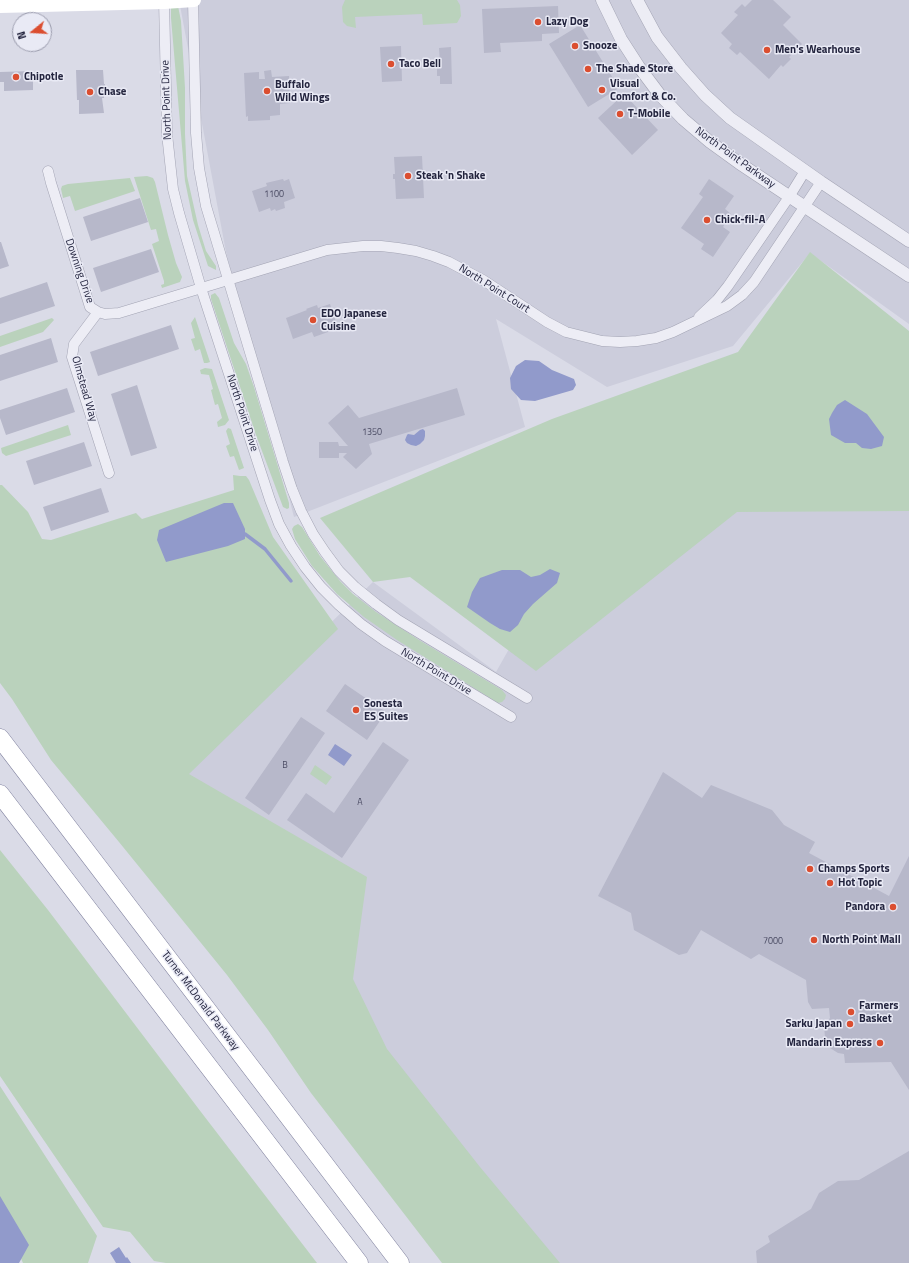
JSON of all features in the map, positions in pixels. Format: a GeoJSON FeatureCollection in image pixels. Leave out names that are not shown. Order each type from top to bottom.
{"type":"FeatureCollection","features":[{"type":"Feature","properties":{"kind":"highway","name":"Turner McDonald Parkway"},"geometry":{"type":"LineString","coordinates":[[0,738],[400,1263]]}},
{"type":"Feature","properties":{"kind":"highway"},"geometry":{"type":"LineString","coordinates":[[0,794],[359,1263]]}},
{"type":"Feature","properties":{"kind":"highway"},"geometry":{"type":"LineString","coordinates":[[0,807],[36,841]]}},
{"type":"Feature","properties":{"kind":"main road"},"geometry":{"type":"LineString","coordinates":[[0,6],[193,0]]}},
{"type":"Feature","properties":{"kind":"street"},"geometry":{"type":"LineString","coordinates":[[193,0],[196,133],[199,168],[206,206],[292,489],[301,511],[325,552],[339,571],[376,604],[398,620],[527,698]]}},
{"type":"Feature","properties":{"kind":"street","name":"North Point Parkway"},"geometry":{"type":"LineString","coordinates":[[602,0],[621,39],[635,62],[665,100],[683,119],[716,147],[909,276]]}},
{"type":"Feature","properties":{"kind":"street"},"geometry":{"type":"LineString","coordinates":[[637,0],[657,37],[681,68],[730,118],[821,182],[909,241]]}},
{"type":"Feature","properties":{"kind":"street","name":"North Point Drive"},"geometry":{"type":"LineString","coordinates":[[164,1],[167,134],[173,189],[201,288],[270,500],[280,526],[305,567],[321,587],[361,624],[385,641],[511,717]]}},
{"type":"Feature","properties":{"kind":"street","name":"Downing Drive"},"geometry":{"type":"LineString","coordinates":[[48,171],[50,183],[90,307],[105,314],[119,313],[201,288]]}},
{"type":"Feature","properties":{"kind":"street","name":"North Point Court"},"geometry":{"type":"LineString","coordinates":[[691,323],[704,313],[728,286],[805,171]]}},
{"type":"Feature","properties":{"kind":"street","name":"North Point Court"},"geometry":{"type":"LineString","coordinates":[[201,288],[327,250],[363,246],[398,248],[433,256],[449,262],[483,280],[547,322],[566,332],[602,341],[620,342],[656,338],[673,332],[727,306],[742,295],[754,282],[821,182]]}},
{"type":"Feature","properties":{"kind":"street","name":"Olmstead Way"},"geometry":{"type":"LineString","coordinates":[[98,312],[74,344],[72,357],[109,473]]}},
{"type":"Feature","properties":{"kind":"shaded area"},"geometry":{"type":"Polygon","coordinates":[[[179,0],[909,0],[909,324],[810,253],[733,346],[607,387],[496,319],[525,427],[294,517],[226,252],[179,0]]]}},
{"type":"Feature","properties":{"kind":"shaded area"},"geometry":{"type":"Polygon","coordinates":[[[909,481],[909,1263],[488,1263],[172,776],[373,582],[496,672],[509,649],[654,525],[909,481]]]}},
{"type":"Feature","properties":{"kind":"green space"},"geometry":{"type":"Polygon","coordinates":[[[345,0],[457,0],[460,5],[461,16],[457,23],[423,25],[422,14],[355,17],[356,28],[347,26],[343,22],[342,7],[345,0]]]}},
{"type":"Feature","properties":{"kind":"green space"},"geometry":{"type":"Polygon","coordinates":[[[178,6],[181,21],[185,88],[187,176],[198,225],[206,251],[216,266],[216,270],[208,266],[193,220],[185,181],[171,18],[171,8],[178,6]]]}},
{"type":"Feature","properties":{"kind":"green space"},"geometry":{"type":"Polygon","coordinates":[[[147,176],[153,178],[155,182],[168,235],[176,263],[182,277],[180,282],[162,288],[161,285],[164,284],[164,281],[152,244],[159,241],[156,229],[151,230],[134,177],[147,176]]]}},
{"type":"Feature","properties":{"kind":"green space"},"geometry":{"type":"Polygon","coordinates":[[[130,178],[135,191],[75,211],[70,196],[63,198],[61,189],[62,186],[68,184],[130,178]]]}},
{"type":"Feature","properties":{"kind":"green space"},"geometry":{"type":"Polygon","coordinates":[[[810,252],[909,331],[909,511],[737,512],[536,671],[410,577],[373,582],[320,518],[552,419],[738,352],[810,252]]]}},
{"type":"Feature","properties":{"kind":"green space"},"geometry":{"type":"Polygon","coordinates":[[[215,293],[219,298],[234,343],[246,364],[254,387],[289,503],[289,508],[287,509],[283,507],[256,435],[211,299],[211,295],[215,293]]]}},
{"type":"Feature","properties":{"kind":"green space"},"geometry":{"type":"Polygon","coordinates":[[[195,317],[210,362],[207,363],[204,363],[200,349],[195,351],[191,339],[195,338],[191,323],[195,317]]]}},
{"type":"Feature","properties":{"kind":"green space"},"geometry":{"type":"Polygon","coordinates":[[[52,318],[54,320],[43,332],[0,347],[0,336],[52,318]]]}},
{"type":"Feature","properties":{"kind":"green space"},"geometry":{"type":"Polygon","coordinates":[[[205,368],[212,369],[229,420],[225,425],[218,427],[217,422],[222,418],[218,404],[215,405],[209,375],[201,374],[200,370],[205,368]]]}},
{"type":"Feature","properties":{"kind":"green space"},"geometry":{"type":"Polygon","coordinates":[[[68,425],[71,435],[6,456],[2,453],[1,448],[68,425]]]}},
{"type":"Feature","properties":{"kind":"green space"},"geometry":{"type":"Polygon","coordinates":[[[228,428],[231,429],[244,468],[239,470],[234,456],[230,457],[226,446],[230,444],[226,431],[228,428]]]}},
{"type":"Feature","properties":{"kind":"green space"},"geometry":{"type":"Polygon","coordinates":[[[233,475],[246,476],[249,480],[273,537],[338,629],[189,774],[367,877],[353,979],[387,1049],[480,1167],[560,1263],[442,1263],[311,1093],[268,1030],[227,975],[51,760],[0,683],[0,485],[2,485],[28,512],[42,539],[51,540],[136,513],[142,519],[234,490],[233,475]]]}},
{"type":"Feature","properties":{"kind":"green space"},"geometry":{"type":"Polygon","coordinates":[[[298,524],[302,527],[320,556],[340,581],[353,594],[376,612],[419,640],[502,690],[506,695],[505,699],[498,703],[397,640],[364,617],[337,594],[312,566],[295,539],[292,529],[298,524]]]}},
{"type":"Feature","properties":{"kind":"green space"},"geometry":{"type":"Polygon","coordinates":[[[315,765],[332,777],[326,785],[310,774],[315,765]]]}},
{"type":"Feature","properties":{"kind":"green space"},"geometry":{"type":"Polygon","coordinates":[[[0,850],[48,910],[317,1263],[166,1263],[154,1261],[130,1232],[103,1227],[0,1076],[0,850]]]}},
{"type":"Feature","properties":{"kind":"green space"},"geometry":{"type":"Polygon","coordinates":[[[0,1086],[97,1236],[88,1263],[23,1263],[18,1252],[0,1227],[0,1086]]]}},
{"type":"Feature","properties":{"kind":"water"},"geometry":{"type":"Polygon","coordinates":[[[525,360],[539,361],[552,370],[574,379],[576,385],[573,390],[535,401],[521,400],[511,389],[510,378],[516,366],[525,360]]]}},
{"type":"Feature","properties":{"kind":"water"},"geometry":{"type":"Polygon","coordinates":[[[845,400],[867,414],[884,437],[882,446],[871,449],[862,448],[856,443],[845,443],[831,435],[829,419],[837,405],[845,400]]]}},
{"type":"Feature","properties":{"kind":"water"},"geometry":{"type":"Polygon","coordinates":[[[423,429],[425,431],[425,436],[424,440],[420,444],[416,446],[407,443],[405,440],[408,434],[414,435],[423,429]]]}},
{"type":"Feature","properties":{"kind":"water"},"geometry":{"type":"Polygon","coordinates":[[[224,503],[233,503],[245,529],[245,539],[228,546],[166,562],[157,540],[159,530],[224,503]]]}},
{"type":"Feature","properties":{"kind":"water"},"geometry":{"type":"Polygon","coordinates":[[[550,569],[560,573],[557,583],[533,604],[524,614],[518,625],[510,632],[500,629],[467,607],[472,592],[480,578],[502,570],[520,570],[531,577],[540,575],[550,569]]]}},
{"type":"Feature","properties":{"kind":"water"},"geometry":{"type":"Polygon","coordinates":[[[335,744],[352,755],[344,766],[328,755],[335,744]]]}},
{"type":"Feature","properties":{"kind":"water"},"geometry":{"type":"Polygon","coordinates":[[[0,1196],[29,1245],[19,1263],[0,1263],[0,1196]]]}},
{"type":"Feature","properties":{"kind":"water"},"geometry":{"type":"Polygon","coordinates":[[[119,1247],[131,1263],[116,1263],[110,1253],[119,1247]]]}},
{"type":"Feature","properties":{"kind":"building"},"geometry":{"type":"Polygon","coordinates":[[[752,0],[773,0],[791,17],[783,25],[802,44],[789,57],[791,59],[783,67],[781,65],[769,79],[740,52],[737,55],[729,48],[732,44],[721,33],[738,15],[734,12],[742,4],[745,7],[752,0]]]}},
{"type":"Feature","properties":{"kind":"building"},"geometry":{"type":"Polygon","coordinates":[[[558,6],[559,33],[542,34],[542,41],[500,43],[501,52],[484,53],[482,9],[558,6]]]}},
{"type":"Feature","properties":{"kind":"building"},"geometry":{"type":"Polygon","coordinates":[[[580,25],[619,88],[588,107],[549,44],[580,25]]]}},
{"type":"Feature","properties":{"kind":"building","name":"Taco Bell"},"geometry":{"type":"Polygon","coordinates":[[[401,46],[402,81],[382,82],[380,47],[401,46]]]}},
{"type":"Feature","properties":{"kind":"building"},"geometry":{"type":"Polygon","coordinates":[[[451,47],[452,84],[440,84],[440,76],[437,76],[437,64],[440,63],[439,48],[451,47]]]}},
{"type":"Feature","properties":{"kind":"building"},"geometry":{"type":"Polygon","coordinates":[[[76,70],[103,70],[105,84],[105,94],[104,98],[102,98],[104,113],[79,114],[76,70]]]}},
{"type":"Feature","properties":{"kind":"building","name":"Buffalo Wild Wings"},"geometry":{"type":"Polygon","coordinates":[[[271,70],[272,77],[289,76],[290,103],[280,104],[280,115],[270,116],[270,120],[248,121],[248,116],[246,117],[244,73],[259,72],[259,79],[265,79],[264,71],[271,70]]]}},
{"type":"Feature","properties":{"kind":"building","name":"Chipotle"},"geometry":{"type":"Polygon","coordinates":[[[33,71],[33,90],[4,91],[4,82],[0,82],[0,72],[33,71]]]}},
{"type":"Feature","properties":{"kind":"building"},"geometry":{"type":"Polygon","coordinates":[[[624,94],[658,130],[632,155],[598,118],[624,94]]]}},
{"type":"Feature","properties":{"kind":"building","name":"Steak 'n Shake"},"geometry":{"type":"Polygon","coordinates":[[[422,156],[424,198],[396,199],[395,179],[393,179],[393,174],[395,174],[394,157],[422,156]]]}},
{"type":"Feature","properties":{"kind":"building"},"geometry":{"type":"Polygon","coordinates":[[[283,179],[284,181],[289,179],[295,198],[284,202],[285,208],[271,211],[270,208],[259,212],[252,191],[267,186],[266,183],[283,179]]]}},
{"type":"Feature","properties":{"kind":"building","name":"Chick-fil-A"},"geometry":{"type":"Polygon","coordinates":[[[709,179],[734,196],[725,209],[731,214],[723,227],[730,232],[713,257],[701,249],[704,244],[681,228],[703,197],[699,194],[709,179]]]}},
{"type":"Feature","properties":{"kind":"building"},"geometry":{"type":"Polygon","coordinates":[[[140,198],[148,222],[91,241],[83,217],[140,198]]]}},
{"type":"Feature","properties":{"kind":"building"},"geometry":{"type":"Polygon","coordinates":[[[0,242],[9,266],[0,269],[0,242]]]}},
{"type":"Feature","properties":{"kind":"building"},"geometry":{"type":"Polygon","coordinates":[[[151,249],[159,272],[101,292],[93,268],[151,249]]]}},
{"type":"Feature","properties":{"kind":"building"},"geometry":{"type":"Polygon","coordinates":[[[47,282],[55,306],[0,324],[0,298],[47,282]]]}},
{"type":"Feature","properties":{"kind":"building"},"geometry":{"type":"Polygon","coordinates":[[[330,304],[337,325],[326,329],[328,332],[314,337],[312,332],[293,339],[286,318],[317,305],[318,308],[330,304]]]}},
{"type":"Feature","properties":{"kind":"building"},"geometry":{"type":"Polygon","coordinates":[[[171,325],[179,349],[98,376],[90,352],[171,325]]]}},
{"type":"Feature","properties":{"kind":"building"},"geometry":{"type":"Polygon","coordinates":[[[51,338],[58,362],[0,381],[0,355],[51,338]]]}},
{"type":"Feature","properties":{"kind":"building"},"geometry":{"type":"Polygon","coordinates":[[[137,385],[157,448],[131,456],[111,394],[137,385]]]}},
{"type":"Feature","properties":{"kind":"building"},"geometry":{"type":"Polygon","coordinates":[[[67,388],[75,412],[6,435],[0,418],[0,410],[67,388]]]}},
{"type":"Feature","properties":{"kind":"building"},"geometry":{"type":"Polygon","coordinates":[[[457,388],[465,415],[369,444],[372,454],[356,469],[343,457],[347,453],[339,453],[339,458],[319,458],[319,442],[338,442],[339,446],[348,446],[328,423],[348,405],[359,418],[457,388]]]}},
{"type":"Feature","properties":{"kind":"building"},"geometry":{"type":"Polygon","coordinates":[[[84,442],[92,466],[34,485],[26,461],[84,442]]]}},
{"type":"Feature","properties":{"kind":"building"},"geometry":{"type":"Polygon","coordinates":[[[101,488],[109,512],[51,531],[43,507],[101,488]]]}},
{"type":"Feature","properties":{"kind":"building"},"geometry":{"type":"Polygon","coordinates":[[[345,684],[386,712],[367,740],[326,711],[345,684]]]}},
{"type":"Feature","properties":{"kind":"building"},"geometry":{"type":"Polygon","coordinates":[[[301,717],[325,733],[269,815],[245,798],[301,717]]]}},
{"type":"Feature","properties":{"kind":"building"},"geometry":{"type":"Polygon","coordinates":[[[383,742],[409,760],[342,858],[287,820],[306,793],[334,813],[383,742]]]}},
{"type":"Feature","properties":{"kind":"building","name":"North Point Mall"},"geometry":{"type":"Polygon","coordinates":[[[663,772],[702,798],[711,785],[772,810],[784,825],[815,842],[809,853],[889,896],[909,856],[909,1090],[891,1062],[845,1063],[844,1054],[838,1053],[830,1048],[825,1037],[824,1026],[830,1018],[829,1008],[812,1009],[808,1002],[806,980],[759,954],[751,959],[701,930],[687,953],[679,955],[634,930],[631,913],[598,896],[663,772]]]}},
{"type":"Feature","properties":{"kind":"building"},"geometry":{"type":"Polygon","coordinates":[[[909,1151],[909,1263],[757,1263],[756,1251],[770,1242],[768,1236],[811,1209],[819,1193],[838,1181],[859,1180],[909,1151]]]}},
{"type":"Feature","properties":{"kind":"waterway"},"geometry":{"type":"LineString","coordinates":[[245,534],[265,549],[291,581]]}},
{"type":"Feature","properties":{"kind":"place","name":"Lazy Dog"},"geometry":{"type":"Point","coordinates":[538,22]}},
{"type":"Feature","properties":{"kind":"place","name":"Snooze"},"geometry":{"type":"Point","coordinates":[575,46]}},
{"type":"Feature","properties":{"kind":"place","name":"Men's Wearhouse"},"geometry":{"type":"Point","coordinates":[767,50]}},
{"type":"Feature","properties":{"kind":"place","name":"Taco Bell"},"geometry":{"type":"Point","coordinates":[391,64]}},
{"type":"Feature","properties":{"kind":"place","name":"The Shade Store"},"geometry":{"type":"Point","coordinates":[588,69]}},
{"type":"Feature","properties":{"kind":"place","name":"Chipotle"},"geometry":{"type":"Point","coordinates":[16,77]}},
{"type":"Feature","properties":{"kind":"place","name":"Visual Comfort & Co."},"geometry":{"type":"Point","coordinates":[602,90]}},
{"type":"Feature","properties":{"kind":"place","name":"Buffalo Wild Wings"},"geometry":{"type":"Point","coordinates":[267,91]}},
{"type":"Feature","properties":{"kind":"place","name":"Chase"},"geometry":{"type":"Point","coordinates":[90,92]}},
{"type":"Feature","properties":{"kind":"place","name":"T-Mobile"},"geometry":{"type":"Point","coordinates":[620,114]}},
{"type":"Feature","properties":{"kind":"place","name":"Steak 'n Shake"},"geometry":{"type":"Point","coordinates":[408,176]}},
{"type":"Feature","properties":{"kind":"place","name":"Chick-fil-A"},"geometry":{"type":"Point","coordinates":[707,220]}},
{"type":"Feature","properties":{"kind":"place","name":"EDO Japanese Cuisine"},"geometry":{"type":"Point","coordinates":[313,320]}},
{"type":"Feature","properties":{"kind":"place","name":"Sonesta ES Suites"},"geometry":{"type":"Point","coordinates":[356,710]}},
{"type":"Feature","properties":{"kind":"place","name":"Champs Sports"},"geometry":{"type":"Point","coordinates":[810,869]}},
{"type":"Feature","properties":{"kind":"place","name":"Hot Topic"},"geometry":{"type":"Point","coordinates":[830,883]}},
{"type":"Feature","properties":{"kind":"place","name":"Pandora"},"geometry":{"type":"Point","coordinates":[893,907]}},
{"type":"Feature","properties":{"kind":"place","name":"North Point Mall"},"geometry":{"type":"Point","coordinates":[814,940]}},
{"type":"Feature","properties":{"kind":"place","name":"Farmers Basket"},"geometry":{"type":"Point","coordinates":[851,1012]}},
{"type":"Feature","properties":{"kind":"place","name":"Sarku Japan"},"geometry":{"type":"Point","coordinates":[850,1024]}},
{"type":"Feature","properties":{"kind":"place","name":"Mandarin Express"},"geometry":{"type":"Point","coordinates":[880,1043]}}]}
